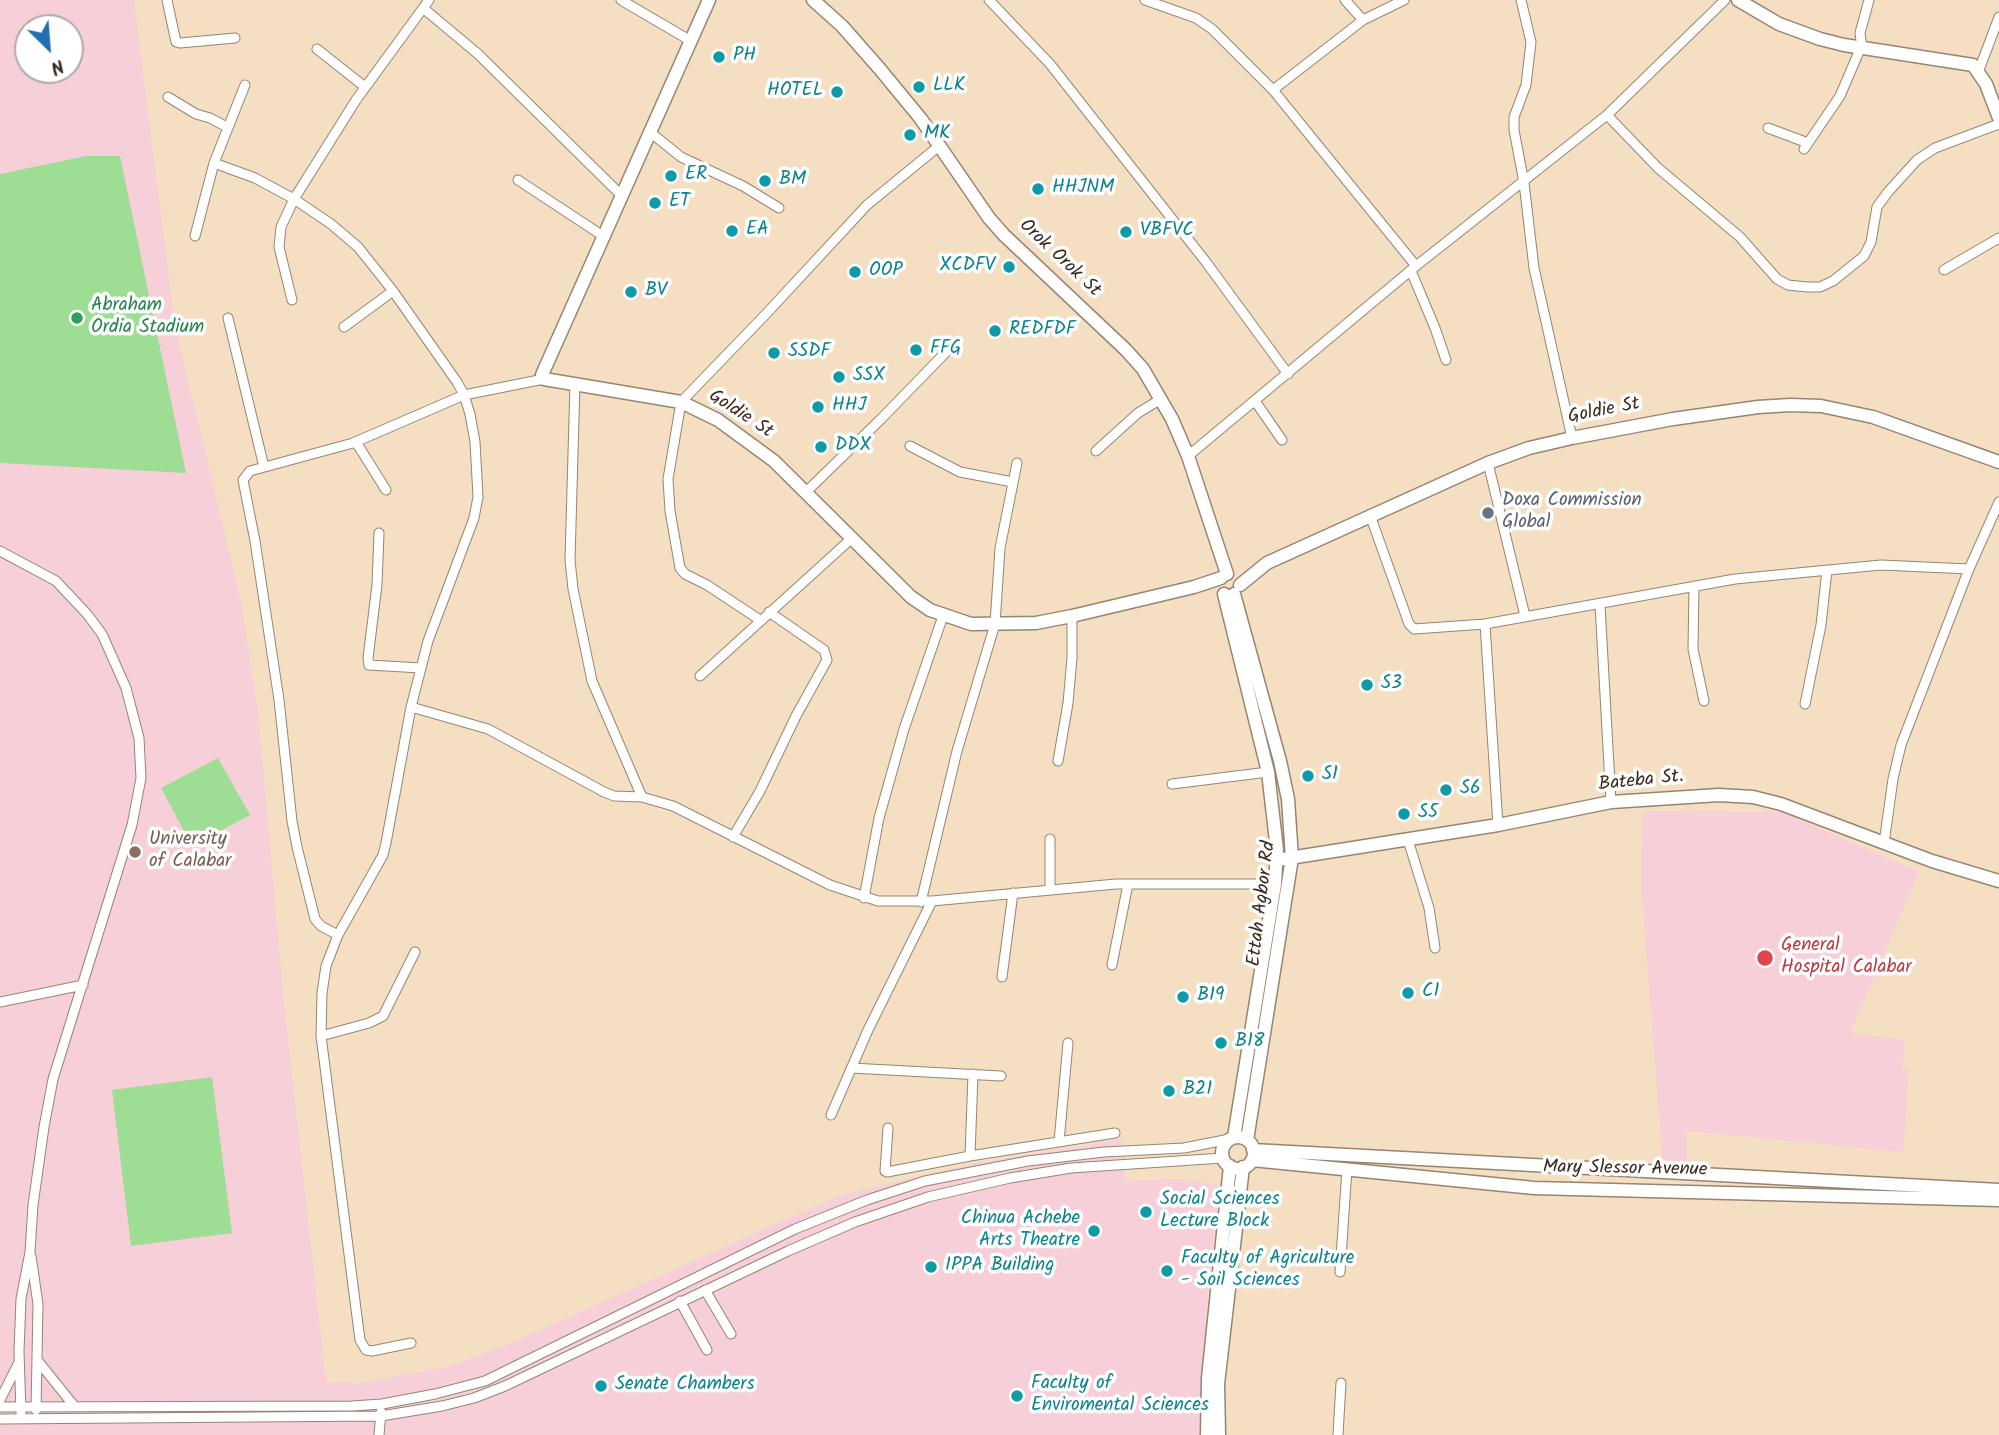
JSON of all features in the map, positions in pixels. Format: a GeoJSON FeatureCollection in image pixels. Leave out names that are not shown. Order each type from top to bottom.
{"type":"FeatureCollection","features":[{"type":"Feature","properties":{"kind":"main road"},"geometry":{"type":"LineString","coordinates":[[544,379],[542,374],[709,0]]}},
{"type":"Feature","properties":{"kind":"main road","name":"Orok Orok St"},"geometry":{"type":"LineString","coordinates":[[814,0],[872,59],[940,146],[989,218],[1004,235],[1143,369],[1161,398],[1188,457],[1228,584]]}},
{"type":"Feature","properties":{"kind":"main road"},"geometry":{"type":"LineString","coordinates":[[1738,0],[1779,24],[1844,45],[1973,65],[1979,70],[1999,118]]}},
{"type":"Feature","properties":{"kind":"main road","name":"Goldie St"},"geometry":{"type":"LineString","coordinates":[[544,379],[681,402],[719,420],[749,441],[806,492],[911,597],[943,616],[971,624],[1037,623],[1194,587],[1228,584],[1266,563],[1488,463],[1530,448],[1572,438],[1673,419],[1746,408],[1790,405],[1852,411],[1999,462]]}},
{"type":"Feature","properties":{"kind":"main road","name":"Ettah Agbor Rd"},"geometry":{"type":"LineString","coordinates":[[1228,584],[1268,772],[1276,824],[1277,860],[1239,1152]]}},
{"type":"Feature","properties":{"kind":"main road","name":"Ettah Agbor Rd"},"geometry":{"type":"LineString","coordinates":[[1228,584],[1280,761],[1288,799],[1292,858],[1239,1152]]}},
{"type":"Feature","properties":{"kind":"main road","name":"Bateba St."},"geometry":{"type":"LineString","coordinates":[[1277,860],[1498,825],[1611,802],[1719,795],[1753,797],[1781,804],[1932,862],[1999,881]]}},
{"type":"Feature","properties":{"kind":"main road"},"geometry":{"type":"LineString","coordinates":[[1208,1435],[1208,1378],[1239,1152]]}},
{"type":"Feature","properties":{"kind":"main road"},"geometry":{"type":"LineString","coordinates":[[1219,1435],[1217,1384],[1239,1152]]}},
{"type":"Feature","properties":{"kind":"main road","name":"Mary Slessor Avenue"},"geometry":{"type":"LineString","coordinates":[[1239,1152],[1347,1169],[1534,1188],[1999,1200]]}},
{"type":"Feature","properties":{"kind":"main road","name":"Mary Slessor Avenue"},"geometry":{"type":"LineString","coordinates":[[1239,1152],[1999,1190]]}},
{"type":"Feature","properties":{"kind":"street"},"geometry":{"type":"LineString","coordinates":[[167,0],[176,42],[235,38]]}},
{"type":"Feature","properties":{"kind":"street"},"geometry":{"type":"LineString","coordinates":[[621,0],[691,41]]}},
{"type":"Feature","properties":{"kind":"street"},"geometry":{"type":"LineString","coordinates":[[989,0],[1050,64],[1206,262],[1288,374]]}},
{"type":"Feature","properties":{"kind":"street"},"geometry":{"type":"LineString","coordinates":[[1145,0],[1178,10],[1204,23],[1273,90],[1414,269],[1446,360]]}},
{"type":"Feature","properties":{"kind":"street"},"geometry":{"type":"LineString","coordinates":[[1345,0],[1363,20]]}},
{"type":"Feature","properties":{"kind":"street"},"geometry":{"type":"LineString","coordinates":[[1273,90],[1363,20],[1404,0]]}},
{"type":"Feature","properties":{"kind":"street"},"geometry":{"type":"LineString","coordinates":[[1521,0],[1528,23],[1530,54],[1525,85],[1514,117],[1514,130],[1524,184],[1534,268],[1572,438]]}},
{"type":"Feature","properties":{"kind":"street"},"geometry":{"type":"LineString","coordinates":[[1188,457],[1414,269],[1607,116],[1725,0]]}},
{"type":"Feature","properties":{"kind":"street"},"geometry":{"type":"LineString","coordinates":[[1768,128],[1806,146],[1840,96],[1861,48],[1860,33],[1869,0]]}},
{"type":"Feature","properties":{"kind":"street"},"geometry":{"type":"LineString","coordinates":[[292,300],[278,236],[294,199],[365,87],[426,4],[622,196]]}},
{"type":"Feature","properties":{"kind":"street"},"geometry":{"type":"LineString","coordinates":[[1979,70],[1999,17]]}},
{"type":"Feature","properties":{"kind":"street"},"geometry":{"type":"LineString","coordinates":[[317,48],[365,87]]}},
{"type":"Feature","properties":{"kind":"street"},"geometry":{"type":"LineString","coordinates":[[195,236],[214,163],[245,85]]}},
{"type":"Feature","properties":{"kind":"street"},"geometry":{"type":"LineString","coordinates":[[168,97],[196,114],[227,127]]}},
{"type":"Feature","properties":{"kind":"street"},"geometry":{"type":"LineString","coordinates":[[1607,116],[1658,167],[1740,237],[1777,279],[1788,285],[1807,287],[1819,287],[1833,281],[1864,256],[1871,242],[1877,207],[1917,160],[1943,145],[1999,124]]}},
{"type":"Feature","properties":{"kind":"street"},"geometry":{"type":"LineString","coordinates":[[650,132],[681,157],[743,186],[779,208]]}},
{"type":"Feature","properties":{"kind":"street"},"geometry":{"type":"LineString","coordinates":[[760,620],[707,585],[685,574],[680,568],[670,511],[668,479],[681,402],[867,205],[940,146]]}},
{"type":"Feature","properties":{"kind":"street"},"geometry":{"type":"LineString","coordinates":[[214,163],[255,178],[294,199],[349,239],[366,255],[464,395],[475,442],[478,497],[474,518],[428,641],[411,707],[383,855],[338,935],[326,966],[322,993],[321,1036],[362,1346],[372,1351],[411,1343]]}},
{"type":"Feature","properties":{"kind":"street"},"geometry":{"type":"LineString","coordinates":[[518,180],[603,236]]}},
{"type":"Feature","properties":{"kind":"street"},"geometry":{"type":"LineString","coordinates":[[1944,270],[1999,238]]}},
{"type":"Feature","properties":{"kind":"street"},"geometry":{"type":"LineString","coordinates":[[344,327],[393,290]]}},
{"type":"Feature","properties":{"kind":"street"},"geometry":{"type":"LineString","coordinates":[[228,318],[264,467]]}},
{"type":"Feature","properties":{"kind":"street"},"geometry":{"type":"LineString","coordinates":[[806,492],[947,351]]}},
{"type":"Feature","properties":{"kind":"street"},"geometry":{"type":"LineString","coordinates":[[338,935],[321,926],[315,919],[292,821],[279,700],[243,480],[250,471],[356,442],[464,395],[544,379]]}},
{"type":"Feature","properties":{"kind":"street"},"geometry":{"type":"LineString","coordinates":[[575,383],[570,560],[573,589],[592,681],[642,797]]}},
{"type":"Feature","properties":{"kind":"street"},"geometry":{"type":"LineString","coordinates":[[1096,451],[1138,413],[1161,398]]}},
{"type":"Feature","properties":{"kind":"street"},"geometry":{"type":"LineString","coordinates":[[1255,401],[1282,440]]}},
{"type":"Feature","properties":{"kind":"street"},"geometry":{"type":"LineString","coordinates":[[356,442],[386,491]]}},
{"type":"Feature","properties":{"kind":"street"},"geometry":{"type":"LineString","coordinates":[[910,446],[960,472],[1013,482]]}},
{"type":"Feature","properties":{"kind":"street"},"geometry":{"type":"LineString","coordinates":[[921,902],[957,751],[995,624],[1000,548],[1017,463]]}},
{"type":"Feature","properties":{"kind":"street"},"geometry":{"type":"LineString","coordinates":[[1488,463],[1525,616]]}},
{"type":"Feature","properties":{"kind":"street"},"geometry":{"type":"LineString","coordinates":[[1884,843],[1891,790],[1901,745],[1969,569],[1999,502]]}},
{"type":"Feature","properties":{"kind":"street"},"geometry":{"type":"LineString","coordinates":[[1370,515],[1410,627],[1414,629],[1485,624],[1694,586],[1826,570],[1891,565],[1969,569]]}},
{"type":"Feature","properties":{"kind":"street"},"geometry":{"type":"LineString","coordinates":[[379,533],[369,665],[421,668]]}},
{"type":"Feature","properties":{"kind":"street"},"geometry":{"type":"LineString","coordinates":[[700,676],[851,539]]}},
{"type":"Feature","properties":{"kind":"street"},"geometry":{"type":"LineString","coordinates":[[0,551],[56,581],[102,634],[126,688],[139,738],[141,778],[132,825],[51,1091],[33,1205],[30,1252],[21,1299],[22,1419]]}},
{"type":"Feature","properties":{"kind":"street"},"geometry":{"type":"LineString","coordinates":[[1805,704],[1821,625],[1826,570]]}},
{"type":"Feature","properties":{"kind":"street"},"geometry":{"type":"LineString","coordinates":[[1694,586],[1693,649],[1704,701]]}},
{"type":"Feature","properties":{"kind":"street"},"geometry":{"type":"LineString","coordinates":[[1600,605],[1611,802]]}},
{"type":"Feature","properties":{"kind":"street"},"geometry":{"type":"LineString","coordinates":[[733,837],[760,791],[796,716],[827,660],[824,650],[769,612]]}},
{"type":"Feature","properties":{"kind":"street"},"geometry":{"type":"LineString","coordinates":[[864,898],[879,818],[904,729],[943,616]]}},
{"type":"Feature","properties":{"kind":"street"},"geometry":{"type":"LineString","coordinates":[[1058,761],[1068,703],[1072,617]]}},
{"type":"Feature","properties":{"kind":"street"},"geometry":{"type":"LineString","coordinates":[[1485,624],[1498,825]]}},
{"type":"Feature","properties":{"kind":"street"},"geometry":{"type":"LineString","coordinates":[[411,707],[488,729],[604,792],[614,796],[642,797],[673,806],[830,885],[878,901],[921,902],[1128,884],[1275,884]]}},
{"type":"Feature","properties":{"kind":"street"},"geometry":{"type":"LineString","coordinates":[[1172,784],[1268,772]]}},
{"type":"Feature","properties":{"kind":"street"},"geometry":{"type":"LineString","coordinates":[[1050,839],[1050,890]]}},
{"type":"Feature","properties":{"kind":"street"},"geometry":{"type":"LineString","coordinates":[[1408,840],[1429,908],[1435,948]]}},
{"type":"Feature","properties":{"kind":"street"},"geometry":{"type":"LineString","coordinates":[[1112,965],[1128,884]]}},
{"type":"Feature","properties":{"kind":"street"},"geometry":{"type":"LineString","coordinates":[[1002,977],[1013,893]]}},
{"type":"Feature","properties":{"kind":"street"},"geometry":{"type":"LineString","coordinates":[[831,1115],[932,901]]}},
{"type":"Feature","properties":{"kind":"street"},"geometry":{"type":"LineString","coordinates":[[321,1036],[369,1023],[383,1016],[415,952]]}},
{"type":"Feature","properties":{"kind":"street"},"geometry":{"type":"LineString","coordinates":[[0,1002],[83,985]]}},
{"type":"Feature","properties":{"kind":"street"},"geometry":{"type":"LineString","coordinates":[[1059,1142],[1068,1043]]}},
{"type":"Feature","properties":{"kind":"street"},"geometry":{"type":"LineString","coordinates":[[851,1068],[1001,1076]]}},
{"type":"Feature","properties":{"kind":"street"},"geometry":{"type":"LineString","coordinates":[[970,1156],[973,1074]]}},
{"type":"Feature","properties":{"kind":"street"},"geometry":{"type":"LineString","coordinates":[[888,1129],[886,1172],[1115,1133]]}},
{"type":"Feature","properties":{"kind":"street"},"geometry":{"type":"LineString","coordinates":[[0,1407],[382,1404],[436,1394],[485,1381],[795,1229],[867,1200],[925,1181],[1008,1164],[1104,1153],[1184,1148],[1239,1152]]}},
{"type":"Feature","properties":{"kind":"street"},"geometry":{"type":"LineString","coordinates":[[0,1419],[381,1416],[442,1406],[505,1387],[680,1301],[855,1222],[928,1197],[972,1185],[1071,1168],[1239,1152]]}},
{"type":"Feature","properties":{"kind":"street"},"geometry":{"type":"LineString","coordinates":[[1340,1272],[1347,1169]]}},
{"type":"Feature","properties":{"kind":"street"},"geometry":{"type":"LineString","coordinates":[[30,1252],[37,1284],[37,1418]]}},
{"type":"Feature","properties":{"kind":"street"},"geometry":{"type":"LineString","coordinates":[[705,1290],[730,1334]]}},
{"type":"Feature","properties":{"kind":"street"},"geometry":{"type":"LineString","coordinates":[[680,1301],[706,1349]]}},
{"type":"Feature","properties":{"kind":"street"},"geometry":{"type":"LineString","coordinates":[[0,1400],[20,1360]]}},
{"type":"Feature","properties":{"kind":"street"},"geometry":{"type":"LineString","coordinates":[[38,1361],[75,1407]]}},
{"type":"Feature","properties":{"kind":"street"},"geometry":{"type":"LineString","coordinates":[[1338,1435],[1341,1383]]}},
{"type":"Feature","properties":{"kind":"street"},"geometry":{"type":"LineString","coordinates":[[379,1435],[382,1404]]}},
{"type":"Feature","properties":{"kind":"shaded area","name":"University of Calabar"},"geometry":{"type":"Polygon","coordinates":[[[0,0],[134,0],[175,326],[241,602],[258,712],[283,993],[326,1382],[359,1383],[452,1366],[516,1341],[838,1196],[971,1164],[1122,1139],[1125,1181],[1179,1179],[1220,1186],[1208,1285],[1200,1435],[0,1435],[0,0]]]}},
{"type":"Feature","properties":{"kind":"shaded area","name":"General Hospital Calabar"},"geometry":{"type":"Polygon","coordinates":[[[1643,811],[1782,812],[1919,872],[1850,1033],[1905,1040],[1902,1070],[1909,1070],[1903,1152],[1686,1131],[1687,1166],[1663,1166],[1641,882],[1643,811]]]}},
{"type":"Feature","properties":{"kind":"green space","name":"Abraham Ordia Stadium"},"geometry":{"type":"Polygon","coordinates":[[[86,156],[120,156],[186,473],[0,463],[0,174],[86,156]]]}},
{"type":"Feature","properties":{"kind":"green space"},"geometry":{"type":"Polygon","coordinates":[[[218,758],[250,815],[192,846],[161,788],[218,758]]]}},
{"type":"Feature","properties":{"kind":"green space"},"geometry":{"type":"Polygon","coordinates":[[[212,1077],[232,1233],[131,1246],[112,1090],[212,1077]]]}},
{"type":"Feature","properties":{"kind":"place","name":"PH"},"geometry":{"type":"Point","coordinates":[719,57]}},
{"type":"Feature","properties":{"kind":"place","name":"LLK"},"geometry":{"type":"Point","coordinates":[919,87]}},
{"type":"Feature","properties":{"kind":"place","name":"HOTEL"},"geometry":{"type":"Point","coordinates":[837,92]}},
{"type":"Feature","properties":{"kind":"place","name":"MK"},"geometry":{"type":"Point","coordinates":[910,135]}},
{"type":"Feature","properties":{"kind":"place","name":"ER"},"geometry":{"type":"Point","coordinates":[671,176]}},
{"type":"Feature","properties":{"kind":"place","name":"BM"},"geometry":{"type":"Point","coordinates":[765,181]}},
{"type":"Feature","properties":{"kind":"place","name":"HHJNM"},"geometry":{"type":"Point","coordinates":[1038,189]}},
{"type":"Feature","properties":{"kind":"place","name":"ET"},"geometry":{"type":"Point","coordinates":[655,203]}},
{"type":"Feature","properties":{"kind":"place","name":"EA"},"geometry":{"type":"Point","coordinates":[732,231]}},
{"type":"Feature","properties":{"kind":"place","name":"VBFVC"},"geometry":{"type":"Point","coordinates":[1126,232]}},
{"type":"Feature","properties":{"kind":"place","name":"XCDFV"},"geometry":{"type":"Point","coordinates":[1009,267]}},
{"type":"Feature","properties":{"kind":"place","name":"OOP"},"geometry":{"type":"Point","coordinates":[855,272]}},
{"type":"Feature","properties":{"kind":"place","name":"BV"},"geometry":{"type":"Point","coordinates":[631,292]}},
{"type":"Feature","properties":{"kind":"place","name":"Abraham Ordia Stadium"},"geometry":{"type":"Point","coordinates":[77,318]}},
{"type":"Feature","properties":{"kind":"place","name":"REDFDF"},"geometry":{"type":"Point","coordinates":[995,331]}},
{"type":"Feature","properties":{"kind":"place","name":"FFG"},"geometry":{"type":"Point","coordinates":[916,350]}},
{"type":"Feature","properties":{"kind":"place","name":"SSDF"},"geometry":{"type":"Point","coordinates":[774,353]}},
{"type":"Feature","properties":{"kind":"place","name":"SSX"},"geometry":{"type":"Point","coordinates":[839,377]}},
{"type":"Feature","properties":{"kind":"place","name":"HHJ"},"geometry":{"type":"Point","coordinates":[818,407]}},
{"type":"Feature","properties":{"kind":"place","name":"DDX"},"geometry":{"type":"Point","coordinates":[821,447]}},
{"type":"Feature","properties":{"kind":"place","name":"Doxa Commission Global"},"geometry":{"type":"Point","coordinates":[1488,513]}},
{"type":"Feature","properties":{"kind":"place","name":"S3"},"geometry":{"type":"Point","coordinates":[1367,685]}},
{"type":"Feature","properties":{"kind":"place","name":"S1"},"geometry":{"type":"Point","coordinates":[1308,776]}},
{"type":"Feature","properties":{"kind":"place","name":"S6"},"geometry":{"type":"Point","coordinates":[1446,790]}},
{"type":"Feature","properties":{"kind":"place","name":"S5"},"geometry":{"type":"Point","coordinates":[1404,814]}},
{"type":"Feature","properties":{"kind":"place","name":"University of Calabar"},"geometry":{"type":"Point","coordinates":[135,852]}},
{"type":"Feature","properties":{"kind":"place","name":"General Hospital Calabar"},"geometry":{"type":"Point","coordinates":[1765,958]}},
{"type":"Feature","properties":{"kind":"place","name":"C1"},"geometry":{"type":"Point","coordinates":[1408,993]}},
{"type":"Feature","properties":{"kind":"place","name":"B19"},"geometry":{"type":"Point","coordinates":[1183,997]}},
{"type":"Feature","properties":{"kind":"place","name":"B18"},"geometry":{"type":"Point","coordinates":[1221,1043]}},
{"type":"Feature","properties":{"kind":"place","name":"B21"},"geometry":{"type":"Point","coordinates":[1169,1091]}},
{"type":"Feature","properties":{"kind":"place","name":"Social Sciences Lecture Block"},"geometry":{"type":"Point","coordinates":[1146,1212]}},
{"type":"Feature","properties":{"kind":"place","name":"Chinua Achebe Arts Theatre"},"geometry":{"type":"Point","coordinates":[1094,1231]}},
{"type":"Feature","properties":{"kind":"place","name":"IPPA Building"},"geometry":{"type":"Point","coordinates":[931,1267]}},
{"type":"Feature","properties":{"kind":"place","name":"Faculty of Agriculture - Soil Sciences"},"geometry":{"type":"Point","coordinates":[1167,1271]}},
{"type":"Feature","properties":{"kind":"place","name":"Senate Chambers"},"geometry":{"type":"Point","coordinates":[601,1386]}},
{"type":"Feature","properties":{"kind":"place","name":"Faculty of Enviromental Sciences"},"geometry":{"type":"Point","coordinates":[1017,1396]}}]}
